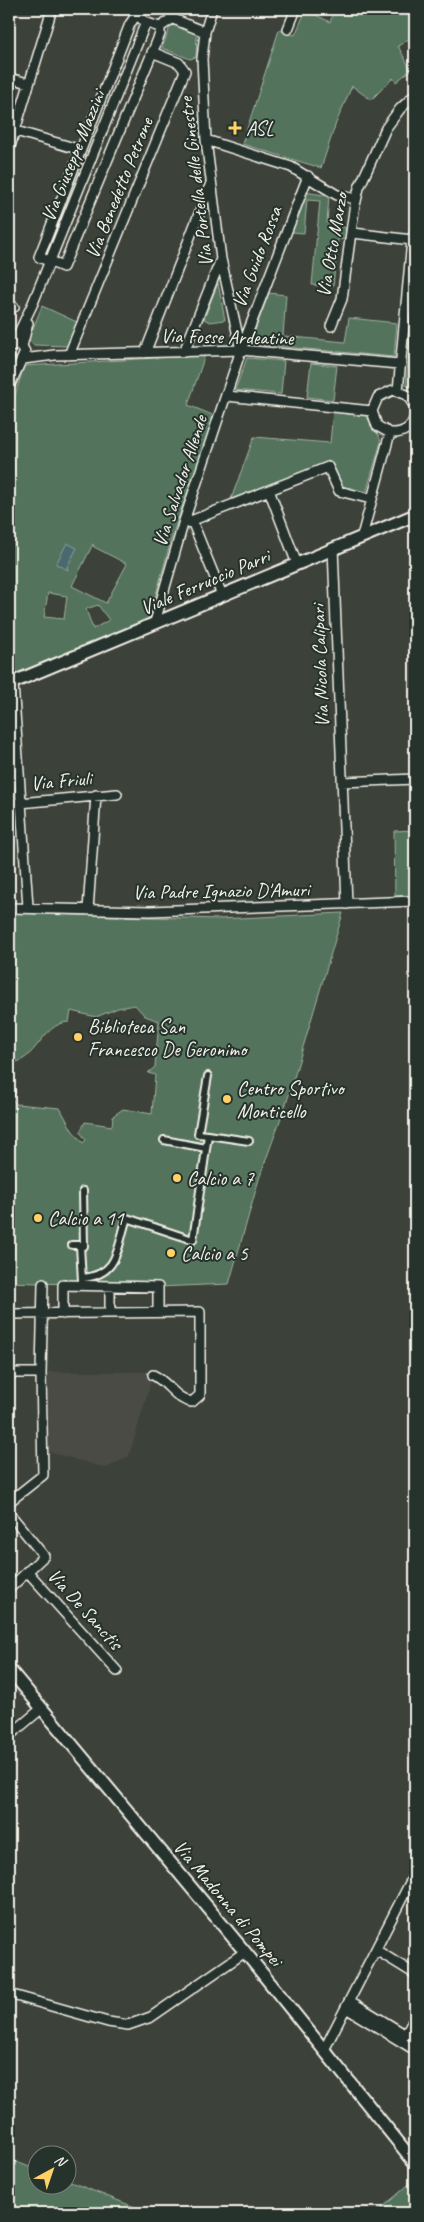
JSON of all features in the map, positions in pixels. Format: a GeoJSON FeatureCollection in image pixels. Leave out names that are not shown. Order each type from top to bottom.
{"type":"FeatureCollection","features":[{"type":"Feature","properties":{"kind":"street"},"geometry":{"type":"LineString","coordinates":[[9,150],[12,130],[52,9]]}},
{"type":"Feature","properties":{"kind":"street","name":"Via Portella delle Ginestre"},"geometry":{"type":"LineString","coordinates":[[212,9],[205,32],[202,87],[206,140],[222,259],[241,350]]}},
{"type":"Feature","properties":{"kind":"street"},"geometry":{"type":"LineString","coordinates":[[288,29],[296,9]]}},
{"type":"Feature","properties":{"kind":"street"},"geometry":{"type":"LineString","coordinates":[[160,27],[160,34],[63,267],[39,257],[136,11],[146,22],[160,27],[166,24],[172,13],[205,32]]}},
{"type":"Feature","properties":{"kind":"street","name":"Via Giuseppe Mazzini"},"geometry":{"type":"LineString","coordinates":[[9,387],[16,350],[48,261],[146,22]]}},
{"type":"Feature","properties":{"kind":"street","name":"Via Benedetto Petrone"},"geometry":{"type":"LineString","coordinates":[[69,355],[186,71],[179,63],[152,52]]}},
{"type":"Feature","properties":{"kind":"street"},"geometry":{"type":"LineString","coordinates":[[9,78],[28,83]]}},
{"type":"Feature","properties":{"kind":"street","name":"Via Otto Marzo"},"geometry":{"type":"LineString","coordinates":[[331,326],[342,299],[356,199],[386,128],[400,109],[415,95]]}},
{"type":"Feature","properties":{"kind":"street"},"geometry":{"type":"LineString","coordinates":[[12,130],[81,150]]}},
{"type":"Feature","properties":{"kind":"street"},"geometry":{"type":"LineString","coordinates":[[206,140],[291,167],[337,195],[356,199]]}},
{"type":"Feature","properties":{"kind":"street","name":"Via Guido Rossa"},"geometry":{"type":"LineString","coordinates":[[241,350],[308,176]]}},
{"type":"Feature","properties":{"kind":"street"},"geometry":{"type":"LineString","coordinates":[[144,353],[211,181]]}},
{"type":"Feature","properties":{"kind":"street"},"geometry":{"type":"LineString","coordinates":[[352,233],[413,236],[399,364],[398,390]]}},
{"type":"Feature","properties":{"kind":"street"},"geometry":{"type":"LineString","coordinates":[[184,352],[222,259]]}},
{"type":"Feature","properties":{"kind":"street"},"geometry":{"type":"LineString","coordinates":[[9,380],[10,359],[16,362],[16,350]]}},
{"type":"Feature","properties":{"kind":"street","name":"Via Fosse Ardeatine"},"geometry":{"type":"LineString","coordinates":[[16,350],[55,355],[241,350],[399,364]]}},
{"type":"Feature","properties":{"kind":"street","name":"Via Salvador Allende"},"geometry":{"type":"LineString","coordinates":[[155,622],[183,524],[241,350]]}},
{"type":"Feature","properties":{"kind":"street"},"geometry":{"type":"LineString","coordinates":[[415,407],[411,398],[398,390],[387,391],[378,397],[372,411],[377,426],[390,433],[406,430],[413,423],[415,416]]}},
{"type":"Feature","properties":{"kind":"street"},"geometry":{"type":"LineString","coordinates":[[227,396],[372,411]]}},
{"type":"Feature","properties":{"kind":"street"},"geometry":{"type":"LineString","coordinates":[[362,536],[390,433]]}},
{"type":"Feature","properties":{"kind":"street"},"geometry":{"type":"LineString","coordinates":[[183,524],[328,466],[339,491],[371,499]]}},
{"type":"Feature","properties":{"kind":"street"},"geometry":{"type":"LineString","coordinates":[[269,490],[297,564]]}},
{"type":"Feature","properties":{"kind":"street","name":"Viale Ferruccio Parri"},"geometry":{"type":"LineString","coordinates":[[11,683],[415,514]]}},
{"type":"Feature","properties":{"kind":"street"},"geometry":{"type":"LineString","coordinates":[[192,520],[222,595]]}},
{"type":"Feature","properties":{"kind":"street","name":"Via Nicola Calipari"},"geometry":{"type":"LineString","coordinates":[[333,548],[347,904]]}},
{"type":"Feature","properties":{"kind":"street"},"geometry":{"type":"LineString","coordinates":[[11,683],[28,907]]}},
{"type":"Feature","properties":{"kind":"street"},"geometry":{"type":"LineString","coordinates":[[342,782],[415,779]]}},
{"type":"Feature","properties":{"kind":"street","name":"Via Friuli"},"geometry":{"type":"LineString","coordinates":[[9,804],[118,794]]}},
{"type":"Feature","properties":{"kind":"street"},"geometry":{"type":"LineString","coordinates":[[88,910],[96,795]]}},
{"type":"Feature","properties":{"kind":"street","name":"Via Padre Ignazio D'Amuri"},"geometry":{"type":"LineString","coordinates":[[9,908],[28,907],[150,912],[415,901]]}},
{"type":"Feature","properties":{"kind":"street"},"geometry":{"type":"LineString","coordinates":[[208,1076],[198,1134],[249,1141]]}},
{"type":"Feature","properties":{"kind":"street"},"geometry":{"type":"LineString","coordinates":[[63,1314],[63,1285],[82,1282],[102,1273],[110,1266],[118,1252],[127,1218],[193,1240],[208,1135]]}},
{"type":"Feature","properties":{"kind":"street"},"geometry":{"type":"LineString","coordinates":[[164,1140],[206,1148]]}},
{"type":"Feature","properties":{"kind":"street"},"geometry":{"type":"LineString","coordinates":[[72,1245],[84,1246],[83,1191]]}},
{"type":"Feature","properties":{"kind":"street"},"geometry":{"type":"LineString","coordinates":[[80,1245],[82,1282]]}},
{"type":"Feature","properties":{"kind":"street"},"geometry":{"type":"LineString","coordinates":[[82,1282],[110,1286],[158,1287],[158,1312]]}},
{"type":"Feature","properties":{"kind":"street"},"geometry":{"type":"LineString","coordinates":[[9,1502],[43,1475],[41,1373],[43,1284]]}},
{"type":"Feature","properties":{"kind":"street"},"geometry":{"type":"LineString","coordinates":[[110,1286],[110,1313]]}},
{"type":"Feature","properties":{"kind":"street"},"geometry":{"type":"LineString","coordinates":[[9,1314],[200,1312],[200,1395],[192,1402],[184,1401],[161,1379],[153,1375]]}},
{"type":"Feature","properties":{"kind":"street"},"geometry":{"type":"LineString","coordinates":[[9,1372],[41,1373]]}},
{"type":"Feature","properties":{"kind":"street"},"geometry":{"type":"LineString","coordinates":[[9,1513],[44,1556],[9,1589]]}},
{"type":"Feature","properties":{"kind":"street","name":"Via De Sanctis"},"geometry":{"type":"LineString","coordinates":[[27,1572],[117,1671]]}},
{"type":"Feature","properties":{"kind":"street","name":"Via Madonna di Pompei"},"geometry":{"type":"LineString","coordinates":[[9,1669],[245,1952],[415,2163]]}},
{"type":"Feature","properties":{"kind":"street"},"geometry":{"type":"LineString","coordinates":[[9,1736],[41,1709]]}},
{"type":"Feature","properties":{"kind":"street"},"geometry":{"type":"LineString","coordinates":[[324,2050],[415,1874]]}},
{"type":"Feature","properties":{"kind":"street"},"geometry":{"type":"LineString","coordinates":[[376,1950],[415,1974]]}},
{"type":"Feature","properties":{"kind":"street"},"geometry":{"type":"LineString","coordinates":[[9,1994],[128,2026],[152,2017],[245,1952]]}},
{"type":"Feature","properties":{"kind":"street"},"geometry":{"type":"LineString","coordinates":[[348,2004],[406,2035],[415,2016]]}},
{"type":"Feature","properties":{"kind":"street"},"geometry":{"type":"LineString","coordinates":[[348,2004],[415,2050]]}},
{"type":"Feature","properties":{"kind":"shaded area"},"geometry":{"type":"Polygon","coordinates":[[[48,1372],[154,1372],[129,1456],[106,1468],[49,1452],[48,1372]]]}},
{"type":"Feature","properties":{"kind":"green space"},"geometry":{"type":"Polygon","coordinates":[[[335,9],[415,9],[415,35],[398,46],[411,70],[396,82],[393,78],[371,100],[352,86],[336,123],[321,168],[242,144],[279,30],[295,35],[306,10],[330,22],[335,9]]]}},
{"type":"Feature","properties":{"kind":"green space"},"geometry":{"type":"Polygon","coordinates":[[[171,24],[197,35],[196,57],[190,59],[162,48],[171,24]]]}},
{"type":"Feature","properties":{"kind":"green space"},"geometry":{"type":"Polygon","coordinates":[[[305,192],[329,196],[327,223],[343,226],[346,229],[346,240],[338,239],[333,286],[312,285],[320,201],[307,200],[304,233],[291,232],[305,192]]]}},
{"type":"Feature","properties":{"kind":"green space"},"geometry":{"type":"Polygon","coordinates":[[[415,278],[415,391],[406,385],[415,278]]]}},
{"type":"Feature","properties":{"kind":"green space"},"geometry":{"type":"Polygon","coordinates":[[[218,283],[225,320],[210,322],[204,319],[218,283]]]}},
{"type":"Feature","properties":{"kind":"green space"},"geometry":{"type":"Polygon","coordinates":[[[269,293],[286,295],[283,336],[345,342],[349,318],[397,323],[394,357],[253,344],[251,341],[269,293]]]}},
{"type":"Feature","properties":{"kind":"green space"},"geometry":{"type":"Polygon","coordinates":[[[42,306],[79,323],[69,346],[34,345],[30,342],[29,338],[42,306]]]}},
{"type":"Feature","properties":{"kind":"green space"},"geometry":{"type":"Polygon","coordinates":[[[205,355],[188,405],[215,416],[173,533],[149,620],[9,676],[9,415],[24,366],[205,355]],[[93,544],[72,586],[106,603],[127,564],[94,547],[93,544]],[[48,593],[44,617],[64,619],[67,596],[48,593]],[[98,605],[86,609],[93,629],[109,620],[98,605]]]}},
{"type":"Feature","properties":{"kind":"green space"},"geometry":{"type":"Polygon","coordinates":[[[247,358],[284,361],[281,394],[235,390],[247,358]]]}},
{"type":"Feature","properties":{"kind":"green space"},"geometry":{"type":"Polygon","coordinates":[[[311,363],[337,366],[333,400],[307,397],[311,363]]]}},
{"type":"Feature","properties":{"kind":"green space"},"geometry":{"type":"Polygon","coordinates":[[[333,411],[366,415],[380,439],[381,442],[366,493],[340,486],[329,461],[231,499],[254,437],[330,443],[333,411]]]}},
{"type":"Feature","properties":{"kind":"green space"},"geometry":{"type":"Polygon","coordinates":[[[415,830],[415,895],[395,896],[394,831],[415,830]]]}},
{"type":"Feature","properties":{"kind":"green space","name":"Centro Sportivo Monticello"},"geometry":{"type":"Polygon","coordinates":[[[12,913],[219,919],[343,913],[287,1101],[259,1179],[229,1284],[158,1287],[9,1282],[9,1099],[11,1097],[16,1104],[60,1108],[72,1130],[83,1143],[86,1140],[80,1132],[85,1122],[112,1126],[113,1116],[123,1109],[152,1114],[155,1075],[148,1073],[155,1067],[159,1021],[145,1016],[135,1005],[118,1008],[96,1017],[71,1011],[69,1022],[59,1024],[52,1029],[26,1057],[18,1062],[9,1063],[9,916],[12,913]]]}},
{"type":"Feature","properties":{"kind":"green space"},"geometry":{"type":"Polygon","coordinates":[[[9,2159],[28,2166],[28,2194],[78,2194],[78,2185],[150,2213],[9,2213],[9,2159]]]}},
{"type":"Feature","properties":{"kind":"green space"},"geometry":{"type":"Polygon","coordinates":[[[415,2179],[415,2213],[376,2213],[415,2179]]]}},
{"type":"Feature","properties":{"kind":"water"},"geometry":{"type":"Polygon","coordinates":[[[67,543],[77,548],[67,567],[68,570],[56,564],[67,543]]]}},
{"type":"Feature","properties":{"kind":"place","name":"ASL"},"geometry":{"type":"Point","coordinates":[235,128]}},
{"type":"Feature","properties":{"kind":"place","name":"Biblioteca San Francesco De Geronimo"},"geometry":{"type":"Point","coordinates":[78,1037]}},
{"type":"Feature","properties":{"kind":"place","name":"Centro Sportivo Monticello"},"geometry":{"type":"Point","coordinates":[227,1099]}},
{"type":"Feature","properties":{"kind":"place","name":"Calcio a 7"},"geometry":{"type":"Point","coordinates":[177,1178]}},
{"type":"Feature","properties":{"kind":"place","name":"Calcio a 11"},"geometry":{"type":"Point","coordinates":[38,1218]}},
{"type":"Feature","properties":{"kind":"place","name":"Calcio a 5"},"geometry":{"type":"Point","coordinates":[171,1253]}}]}
